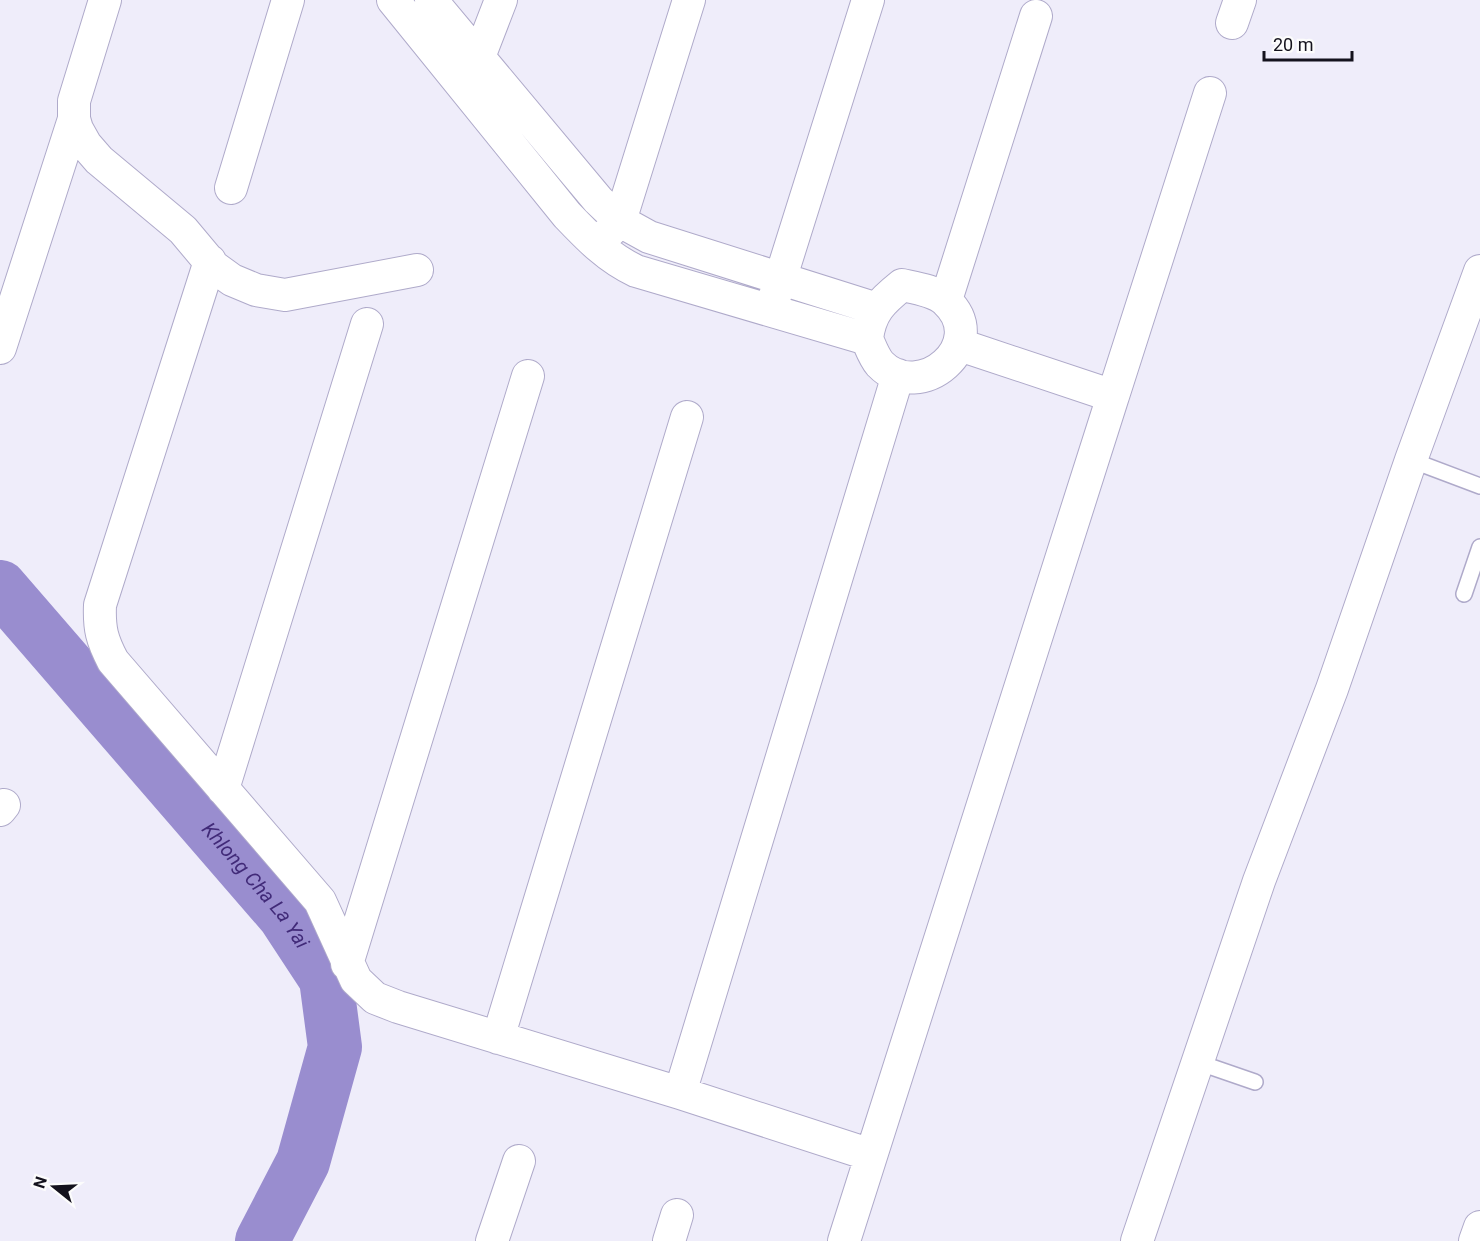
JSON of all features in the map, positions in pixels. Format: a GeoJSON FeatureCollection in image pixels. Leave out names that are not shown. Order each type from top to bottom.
{"type":"FeatureCollection","features":[{"type":"Feature","properties":{"kind":"street"},"geometry":{"type":"LineString","coordinates":[[0,348],[74,119],[74,101],[105,0]]}},
{"type":"Feature","properties":{"kind":"street"},"geometry":{"type":"LineString","coordinates":[[231,188],[288,0]]}},
{"type":"Feature","properties":{"kind":"street"},"geometry":{"type":"LineString","coordinates":[[393,0],[567,215],[596,245],[619,263],[636,272],[867,339]]}},
{"type":"Feature","properties":{"kind":"street"},"geometry":{"type":"LineString","coordinates":[[431,0],[586,187],[620,221],[649,237],[877,309]]}},
{"type":"Feature","properties":{"kind":"street"},"geometry":{"type":"LineString","coordinates":[[456,76],[479,57],[501,0]]}},
{"type":"Feature","properties":{"kind":"street"},"geometry":{"type":"LineString","coordinates":[[596,245],[620,221],[689,0]]}},
{"type":"Feature","properties":{"kind":"street"},"geometry":{"type":"LineString","coordinates":[[770,311],[868,0]]}},
{"type":"Feature","properties":{"kind":"street"},"geometry":{"type":"LineString","coordinates":[[946,300],[1036,16]]}},
{"type":"Feature","properties":{"kind":"street"},"geometry":{"type":"LineString","coordinates":[[844,1241],[1210,93]]}},
{"type":"Feature","properties":{"kind":"street"},"geometry":{"type":"LineString","coordinates":[[74,119],[81,136],[99,160],[183,230],[214,267],[232,280],[256,290],[285,295],[417,270]]}},
{"type":"Feature","properties":{"kind":"street"},"geometry":{"type":"LineString","coordinates":[[210,261],[100,605],[99,625],[103,644],[113,661],[320,901],[356,980],[375,998],[871,1155]]}},
{"type":"Feature","properties":{"kind":"street"},"geometry":{"type":"LineString","coordinates":[[1137,1241],[1259,880],[1332,689],[1411,460],[1480,271]]}},
{"type":"Feature","properties":{"kind":"street"},"geometry":{"type":"LineString","coordinates":[[902,285],[924,290],[946,300],[961,322],[960,345],[948,362],[934,372],[918,378],[898,375],[882,366],[875,358],[867,339],[868,324],[877,309],[902,285]]}},
{"type":"Feature","properties":{"kind":"street"},"geometry":{"type":"LineString","coordinates":[[223,789],[367,324]]}},
{"type":"Feature","properties":{"kind":"street"},"geometry":{"type":"LineString","coordinates":[[960,345],[1113,396]]}},
{"type":"Feature","properties":{"kind":"street"},"geometry":{"type":"LineString","coordinates":[[681,1094],[898,375]]}},
{"type":"Feature","properties":{"kind":"street"},"geometry":{"type":"LineString","coordinates":[[347,964],[528,376]]}},
{"type":"Feature","properties":{"kind":"street"},"geometry":{"type":"LineString","coordinates":[[498,1038],[687,417]]}},
{"type":"Feature","properties":{"kind":"street"},"geometry":{"type":"LineString","coordinates":[[492,1241],[519,1161]]}},
{"type":"Feature","properties":{"kind":"street"},"geometry":{"type":"LineString","coordinates":[[1475,1241],[1480,1227]]}},
{"type":"Feature","properties":{"kind":"lane"},"geometry":{"type":"LineString","coordinates":[[1411,460],[1480,486]]}},
{"type":"Feature","properties":{"kind":"lane"},"geometry":{"type":"LineString","coordinates":[[1464,594],[1480,547]]}},
{"type":"Feature","properties":{"kind":"lane"},"geometry":{"type":"LineString","coordinates":[[1197,1062],[1255,1082]]}},
{"type":"Feature","properties":{"kind":"waterway","name":"Khlong Cha La Yai"},"geometry":{"type":"LineString","coordinates":[[0,587],[284,915],[326,979],[335,1047],[303,1162],[262,1241]]}}]}
